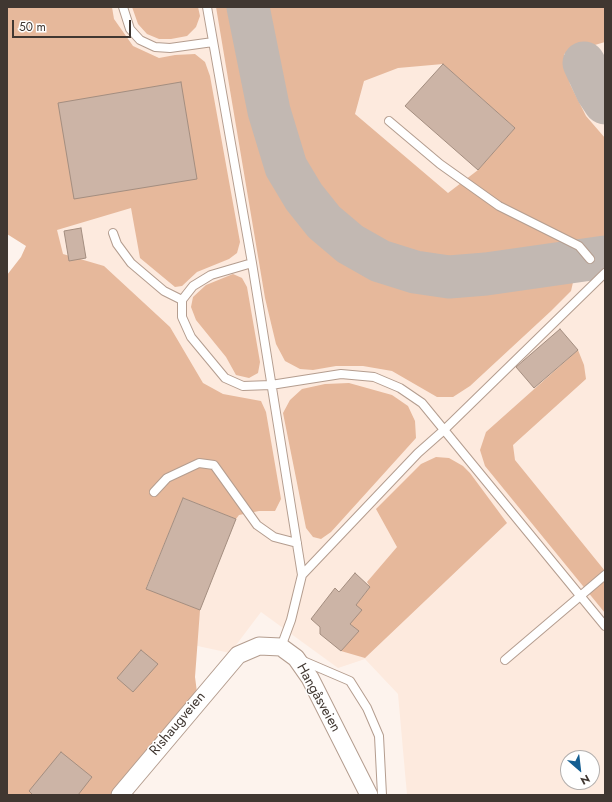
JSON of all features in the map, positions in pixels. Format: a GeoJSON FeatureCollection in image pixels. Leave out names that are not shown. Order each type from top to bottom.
{"type":"FeatureCollection","features":[{"type":"Feature","properties":{"kind":"street","name":"Rishaugveien"},"geometry":{"type":"LineString","coordinates":[[120,795],[238,655],[259,646],[281,647]]}},
{"type":"Feature","properties":{"kind":"street","name":"Hangåsveien"},"geometry":{"type":"LineString","coordinates":[[281,647],[296,658],[310,678],[369,795]]}},
{"type":"Feature","properties":{"kind":"lane"},"geometry":{"type":"LineString","coordinates":[[123,7],[130,29],[140,40],[155,47],[170,48],[213,42]]}},
{"type":"Feature","properties":{"kind":"lane"},"geometry":{"type":"LineString","coordinates":[[207,7],[252,263],[302,575],[291,620],[281,647]]}},
{"type":"Feature","properties":{"kind":"lane"},"geometry":{"type":"LineString","coordinates":[[389,121],[440,164],[498,206],[579,246],[590,259]]}},
{"type":"Feature","properties":{"kind":"lane"},"geometry":{"type":"LineString","coordinates":[[113,233],[117,244],[131,263],[164,291],[182,300]]}},
{"type":"Feature","properties":{"kind":"lane"},"geometry":{"type":"LineString","coordinates":[[252,263],[211,275],[193,286],[182,300],[182,317],[192,337],[225,378],[243,386],[271,385],[341,374],[374,378],[400,388],[422,403],[605,626]]}},
{"type":"Feature","properties":{"kind":"lane"},"geometry":{"type":"LineString","coordinates":[[302,575],[418,453],[444,430],[605,273]]}},
{"type":"Feature","properties":{"kind":"lane"},"geometry":{"type":"LineString","coordinates":[[154,492],[167,478],[199,462],[214,465],[257,525],[274,538],[297,543]]}},
{"type":"Feature","properties":{"kind":"lane"},"geometry":{"type":"LineString","coordinates":[[505,660],[605,575]]}},
{"type":"Feature","properties":{"kind":"lane"},"geometry":{"type":"LineString","coordinates":[[296,658],[350,680],[367,708],[379,736],[382,795]]}},
{"type":"Feature","properties":{"kind":"shaded area"},"geometry":{"type":"Polygon","coordinates":[[[7,7],[605,7],[605,795],[407,795],[398,694],[365,659],[338,668],[261,612],[230,653],[110,627],[7,7]]]}},
{"type":"Feature","properties":{"kind":"shaded area"},"geometry":{"type":"Polygon","coordinates":[[[7,7],[112,7],[114,19],[133,46],[159,58],[175,55],[195,54],[205,62],[210,76],[240,242],[237,253],[229,259],[197,272],[182,286],[175,287],[140,258],[131,208],[57,230],[63,254],[104,266],[170,327],[203,383],[223,394],[261,401],[266,412],[281,499],[275,511],[259,511],[239,515],[236,519],[183,498],[146,588],[200,610],[195,677],[198,700],[120,795],[7,795],[7,275],[21,257],[26,246],[7,234],[7,7]]]}},
{"type":"Feature","properties":{"kind":"shaded area"},"geometry":{"type":"Polygon","coordinates":[[[132,7],[198,7],[200,16],[196,27],[187,36],[171,39],[159,39],[147,34],[138,24],[132,7]]]}},
{"type":"Feature","properties":{"kind":"shaded area"},"geometry":{"type":"Polygon","coordinates":[[[216,7],[231,7],[245,74],[269,166],[292,213],[320,245],[357,270],[389,284],[429,293],[464,295],[574,278],[571,291],[551,311],[470,386],[453,397],[437,397],[392,371],[363,366],[336,366],[313,370],[300,369],[285,361],[276,344],[265,298],[216,7]]]}},
{"type":"Feature","properties":{"kind":"shaded area"},"geometry":{"type":"Polygon","coordinates":[[[263,7],[605,7],[605,42],[564,54],[570,84],[586,116],[605,138],[605,242],[465,262],[427,260],[400,252],[368,236],[346,218],[331,202],[307,170],[292,134],[263,7]],[[443,64],[398,68],[364,81],[355,114],[448,193],[478,170],[515,128],[443,64]]]}},
{"type":"Feature","properties":{"kind":"shaded area"},"geometry":{"type":"Polygon","coordinates":[[[233,274],[242,278],[247,287],[260,362],[258,373],[249,378],[236,375],[226,357],[196,320],[191,307],[193,297],[206,285],[233,274]]]}},
{"type":"Feature","properties":{"kind":"shaded area"},"geometry":{"type":"Polygon","coordinates":[[[578,350],[584,365],[586,379],[513,445],[515,460],[605,571],[605,613],[485,466],[480,450],[486,432],[578,350]]]}},
{"type":"Feature","properties":{"kind":"shaded area"},"geometry":{"type":"Polygon","coordinates":[[[349,383],[392,395],[408,406],[415,421],[416,438],[331,532],[321,539],[313,537],[306,528],[283,413],[290,400],[302,389],[325,384],[349,383]]]}},
{"type":"Feature","properties":{"kind":"shaded area"},"geometry":{"type":"Polygon","coordinates":[[[436,457],[449,458],[463,466],[470,473],[507,523],[365,658],[341,651],[358,631],[350,624],[356,605],[370,587],[367,582],[397,547],[376,509],[421,464],[436,457]]]}},
{"type":"Feature","properties":{"kind":"building"},"geometry":{"type":"Polygon","coordinates":[[[443,64],[515,128],[478,170],[405,106],[443,64]]]}},
{"type":"Feature","properties":{"kind":"building"},"geometry":{"type":"Polygon","coordinates":[[[181,82],[197,179],[74,199],[58,103],[181,82]]]}},
{"type":"Feature","properties":{"kind":"building"},"geometry":{"type":"Polygon","coordinates":[[[81,228],[86,258],[69,261],[64,231],[81,228]]]}},
{"type":"Feature","properties":{"kind":"building"},"geometry":{"type":"Polygon","coordinates":[[[560,329],[578,350],[534,388],[516,367],[560,329]]]}},
{"type":"Feature","properties":{"kind":"building"},"geometry":{"type":"Polygon","coordinates":[[[183,498],[236,519],[200,610],[146,589],[183,498]]]}},
{"type":"Feature","properties":{"kind":"building"},"geometry":{"type":"Polygon","coordinates":[[[355,573],[370,587],[356,605],[362,610],[350,624],[359,631],[341,651],[320,634],[320,627],[311,619],[335,588],[339,592],[355,573]]]}},
{"type":"Feature","properties":{"kind":"building"},"geometry":{"type":"Polygon","coordinates":[[[141,650],[158,664],[133,692],[117,678],[141,650]]]}},
{"type":"Feature","properties":{"kind":"building"},"geometry":{"type":"Polygon","coordinates":[[[61,752],[92,777],[78,795],[33,795],[29,791],[61,752]]]}},
{"type":"Feature","properties":{"kind":"taxiway"},"geometry":{"type":"LineString","coordinates":[[248,7],[269,111],[286,167],[304,197],[324,222],[350,244],[380,261],[415,272],[449,277],[486,274],[605,257]]}},
{"type":"Feature","properties":{"kind":"taxiway"},"geometry":{"type":"LineString","coordinates":[[584,63],[597,91],[605,103]]}}]}
